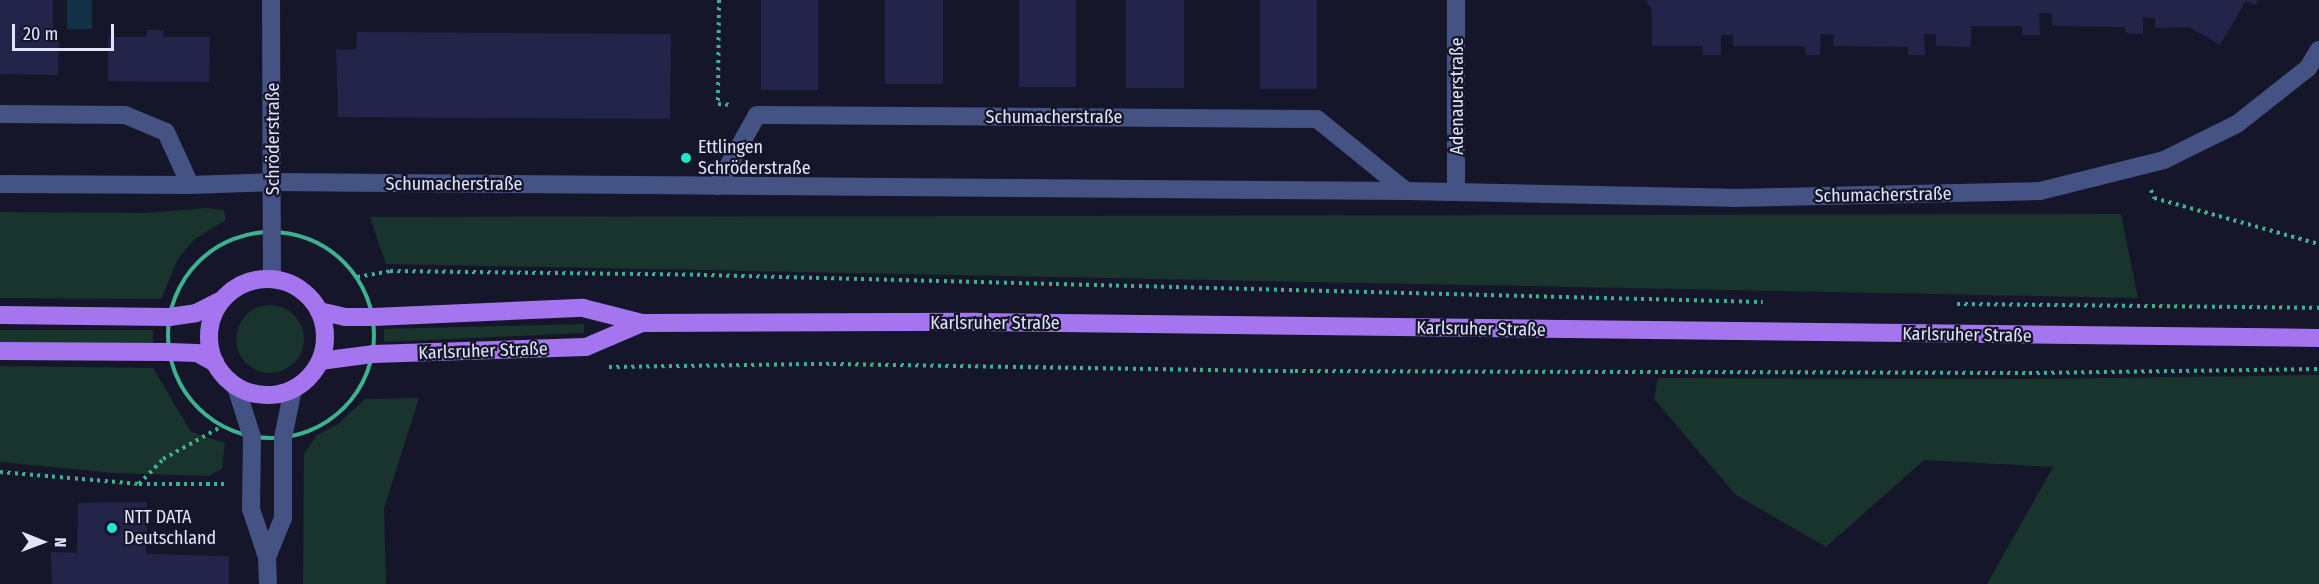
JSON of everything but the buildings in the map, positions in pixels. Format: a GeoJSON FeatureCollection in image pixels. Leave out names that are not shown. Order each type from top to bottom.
{"type":"FeatureCollection","features":[{"type":"Feature","properties":{"kind":"main road"},"geometry":{"type":"LineString","coordinates":[[0,315],[169,317],[196,313],[220,301],[244,284],[253,280],[272,278],[300,289],[319,311],[325,335],[320,361],[309,377],[293,389],[275,395],[255,394],[236,387],[221,374],[215,363],[208,338],[211,318],[220,301]]}},
{"type":"Feature","properties":{"kind":"main road","name":"Karlsruher Straße"},"geometry":{"type":"LineString","coordinates":[[319,311],[345,317],[373,317],[583,308],[642,323],[976,322],[2319,338]]}},
{"type":"Feature","properties":{"kind":"main road","name":"Karlsruher Straße"},"geometry":{"type":"LineString","coordinates":[[320,361],[374,364],[586,347],[642,323]]}},
{"type":"Feature","properties":{"kind":"main road"},"geometry":{"type":"LineString","coordinates":[[0,351],[197,353],[215,363]]}},
{"type":"Feature","properties":{"kind":"street","name":"Schröderstraße"},"geometry":{"type":"LineString","coordinates":[[271,0],[274,183],[272,278]]}},
{"type":"Feature","properties":{"kind":"street","name":"Adenauerstraße"},"geometry":{"type":"LineString","coordinates":[[1456,0],[1456,191]]}},
{"type":"Feature","properties":{"kind":"street","name":"Schumacherstraße"},"geometry":{"type":"LineString","coordinates":[[0,183],[1456,191],[1732,198],[2040,191],[2164,160],[2237,124],[2308,68],[2319,50]]}},
{"type":"Feature","properties":{"kind":"street"},"geometry":{"type":"LineString","coordinates":[[0,114],[125,115],[166,132],[190,185]]}},
{"type":"Feature","properties":{"kind":"street","name":"Schumacherstraße"},"geometry":{"type":"LineString","coordinates":[[757,116],[1317,119],[1406,191]]}},
{"type":"Feature","properties":{"kind":"street"},"geometry":{"type":"LineString","coordinates":[[717,186],[757,116]]}},
{"type":"Feature","properties":{"kind":"street"},"geometry":{"type":"LineString","coordinates":[[236,387],[252,437],[251,508],[267,557],[268,584]]}},
{"type":"Feature","properties":{"kind":"street"},"geometry":{"type":"LineString","coordinates":[[267,557],[283,518],[284,438],[293,389]]}},
{"type":"Feature","properties":{"kind":"path"},"geometry":{"type":"LineString","coordinates":[[719,0],[718,104],[746,106],[757,116]]}},
{"type":"Feature","properties":{"kind":"path"},"geometry":{"type":"LineString","coordinates":[[2142,166],[2154,198],[2319,244]]}},
{"type":"Feature","properties":{"kind":"path"},"geometry":{"type":"LineString","coordinates":[[272,232],[292,234],[329,249],[357,277],[367,296],[373,317],[374,364],[359,390],[336,416],[306,433],[284,438],[252,437],[222,426],[202,412],[186,395],[169,352],[169,317],[178,290],[194,266],[217,247],[243,235],[272,232]]}},
{"type":"Feature","properties":{"kind":"path"},"geometry":{"type":"LineString","coordinates":[[357,277],[390,271],[704,275],[1775,302]]}},
{"type":"Feature","properties":{"kind":"path"},"geometry":{"type":"LineString","coordinates":[[1953,304],[2319,308]]}},
{"type":"Feature","properties":{"kind":"path"},"geometry":{"type":"LineString","coordinates":[[607,367],[833,364],[1295,371],[2005,373],[2319,369]]}},
{"type":"Feature","properties":{"kind":"path"},"geometry":{"type":"LineString","coordinates":[[139,484],[163,459],[222,426]]}},
{"type":"Feature","properties":{"kind":"path"},"geometry":{"type":"LineString","coordinates":[[0,472],[139,484],[250,484]]}},
{"type":"Feature","properties":{"kind":"green space"},"geometry":{"type":"Polygon","coordinates":[[[207,208],[224,210],[226,220],[195,239],[178,259],[161,299],[0,298],[0,212],[146,213],[207,208]]]}},
{"type":"Feature","properties":{"kind":"green space"},"geometry":{"type":"Polygon","coordinates":[[[2121,214],[2138,298],[386,264],[370,217],[2121,214]]]}},
{"type":"Feature","properties":{"kind":"green space"},"geometry":{"type":"Polygon","coordinates":[[[263,305],[277,305],[289,310],[299,320],[304,339],[299,358],[289,368],[277,373],[263,373],[251,368],[241,358],[236,346],[236,332],[241,320],[251,310],[263,305]]]}},
{"type":"Feature","properties":{"kind":"green space"},"geometry":{"type":"Polygon","coordinates":[[[584,324],[584,333],[384,342],[384,329],[584,324]]]}},
{"type":"Feature","properties":{"kind":"green space"},"geometry":{"type":"Polygon","coordinates":[[[0,330],[153,330],[153,343],[0,343],[0,330]]]}},
{"type":"Feature","properties":{"kind":"green space"},"geometry":{"type":"Polygon","coordinates":[[[0,366],[153,368],[191,432],[225,443],[222,469],[209,476],[114,473],[0,462],[0,366]]]}},
{"type":"Feature","properties":{"kind":"green space"},"geometry":{"type":"Polygon","coordinates":[[[2319,375],[2319,584],[1987,584],[2053,467],[1924,460],[1826,547],[1736,495],[1654,399],[1658,378],[2030,379],[2319,375]]]}},
{"type":"Feature","properties":{"kind":"green space"},"geometry":{"type":"Polygon","coordinates":[[[419,398],[384,508],[386,584],[303,584],[304,454],[316,436],[338,424],[365,399],[419,398]]]}},
{"type":"Feature","properties":{"kind":"water"},"geometry":{"type":"Polygon","coordinates":[[[67,0],[92,0],[92,29],[67,29],[67,0]]]}},
{"type":"Feature","properties":{"kind":"place","name":"Ettlingen Schröderstraße"},"geometry":{"type":"Point","coordinates":[686,158]}},
{"type":"Feature","properties":{"kind":"place","name":"NTT DATA Deutschland"},"geometry":{"type":"Point","coordinates":[112,528]}}]}
